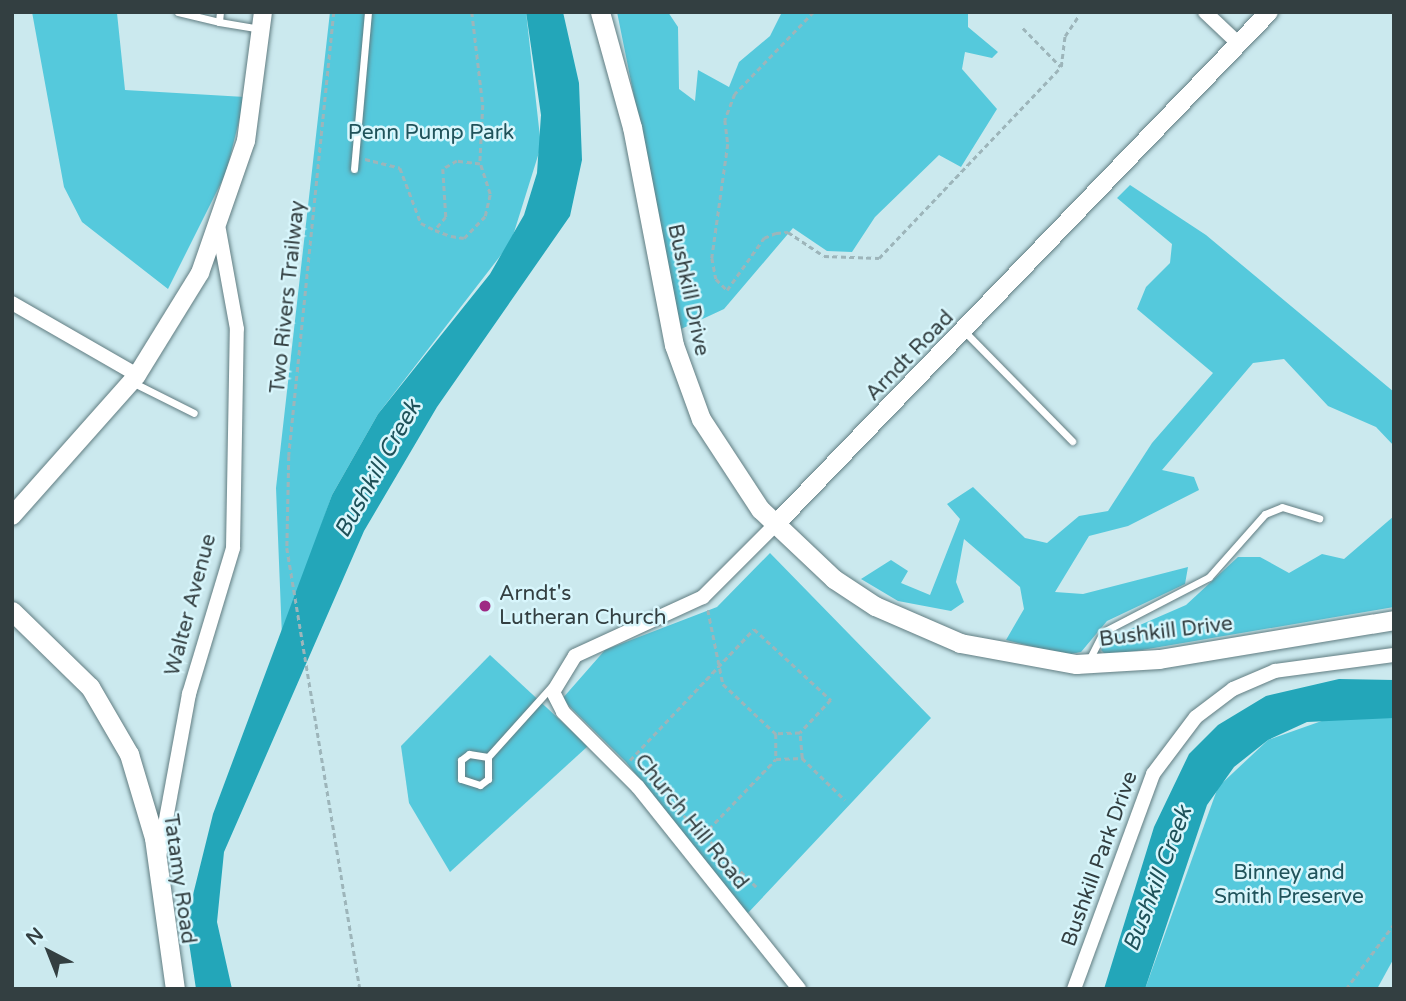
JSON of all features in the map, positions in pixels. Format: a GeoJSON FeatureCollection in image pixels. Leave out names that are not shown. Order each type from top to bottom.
{"type":"FeatureCollection","features":[{"type":"Feature","properties":{"kind":"main road","name":"Bushkill Drive"},"geometry":{"type":"LineString","coordinates":[[600,12],[685,381],[722,457],[775,525],[834,579],[920,627],[1005,654],[1088,664],[1159,659],[1394,620]]}},
{"type":"Feature","properties":{"kind":"main road","name":"Tatamy Road"},"geometry":{"type":"LineString","coordinates":[[12,611],[61,654],[109,717],[144,795],[158,864],[175,989]]}},
{"type":"Feature","properties":{"kind":"street"},"geometry":{"type":"LineString","coordinates":[[1205,12],[1239,44]]}},
{"type":"Feature","properties":{"kind":"street","name":"Arndt Road"},"geometry":{"type":"LineString","coordinates":[[554,684],[584,650],[703,597],[965,332],[1269,12]]}},
{"type":"Feature","properties":{"kind":"street"},"geometry":{"type":"LineString","coordinates":[[12,516],[134,378],[175,320],[219,230],[246,141],[262,21]]}},
{"type":"Feature","properties":{"kind":"street","name":"Walter Avenue"},"geometry":{"type":"LineString","coordinates":[[158,864],[189,694],[233,548],[237,329],[219,230]]}},
{"type":"Feature","properties":{"kind":"street"},"geometry":{"type":"LineString","coordinates":[[12,303],[134,378]]}},
{"type":"Feature","properties":{"kind":"street","name":"Bushkill Park Drive"},"geometry":{"type":"LineString","coordinates":[[1074,989],[1153,774],[1196,717],[1233,690],[1275,671],[1394,655]]}},
{"type":"Feature","properties":{"kind":"street","name":"Church Hill Road"},"geometry":{"type":"LineString","coordinates":[[554,684],[563,712],[632,780],[799,989]]}},
{"type":"Feature","properties":{"kind":"lane"},"geometry":{"type":"LineString","coordinates":[[178,12],[219,22],[262,21]]}},
{"type":"Feature","properties":{"kind":"lane"},"geometry":{"type":"LineString","coordinates":[[219,22],[220,12]]}},
{"type":"Feature","properties":{"kind":"lane"},"geometry":{"type":"LineString","coordinates":[[354,165],[368,12]]}},
{"type":"Feature","properties":{"kind":"lane"},"geometry":{"type":"LineString","coordinates":[[965,332],[1072,441]]}},
{"type":"Feature","properties":{"kind":"lane"},"geometry":{"type":"LineString","coordinates":[[134,378],[194,413]]}},
{"type":"Feature","properties":{"kind":"lane"},"geometry":{"type":"LineString","coordinates":[[1088,664],[1103,632],[1209,577],[1265,514],[1282,507],[1319,518]]}},
{"type":"Feature","properties":{"kind":"lane"},"geometry":{"type":"LineString","coordinates":[[488,757],[469,754],[461,760],[461,779],[480,785],[488,779],[488,757],[554,684]]}},
{"type":"Feature","properties":{"kind":"path","name":"Two Rivers Trailway"},"geometry":{"type":"LineString","coordinates":[[334,12],[289,456],[292,584],[310,704],[360,989]]}},
{"type":"Feature","properties":{"kind":"path"},"geometry":{"type":"LineString","coordinates":[[354,165],[400,167],[413,209],[435,230],[464,238],[485,216],[489,178],[480,164],[483,105],[472,12]]}},
{"type":"Feature","properties":{"kind":"path"},"geometry":{"type":"LineString","coordinates":[[814,12],[735,94],[725,120],[728,144],[712,258],[716,279],[727,290],[764,238],[776,233],[788,232],[824,256],[874,261],[1061,67],[1065,36],[1079,15]]}},
{"type":"Feature","properties":{"kind":"path"},"geometry":{"type":"LineString","coordinates":[[1023,28],[1061,67]]}},
{"type":"Feature","properties":{"kind":"path"},"geometry":{"type":"LineString","coordinates":[[435,230],[446,217],[443,169],[457,161],[480,164]]}},
{"type":"Feature","properties":{"kind":"path"},"geometry":{"type":"LineString","coordinates":[[703,597],[714,625],[716,670],[776,734],[776,759],[704,835]]}},
{"type":"Feature","properties":{"kind":"path"},"geometry":{"type":"LineString","coordinates":[[639,769],[629,760],[754,629],[831,700],[800,733],[776,734]]}},
{"type":"Feature","properties":{"kind":"path"},"geometry":{"type":"LineString","coordinates":[[800,733],[802,758],[845,800]]}},
{"type":"Feature","properties":{"kind":"path"},"geometry":{"type":"LineString","coordinates":[[776,759],[802,758]]}},
{"type":"Feature","properties":{"kind":"path"},"geometry":{"type":"LineString","coordinates":[[648,778],[756,887]]}},
{"type":"Feature","properties":{"kind":"path"},"geometry":{"type":"LineString","coordinates":[[1346,989],[1394,924]]}},
{"type":"Feature","properties":{"kind":"green space"},"geometry":{"type":"Polygon","coordinates":[[[32,12],[117,13],[125,90],[245,97],[226,173],[168,289],[82,222],[64,187],[32,12]]]}},
{"type":"Feature","properties":{"kind":"green space","name":"Penn Pump Park"},"geometry":{"type":"Polygon","coordinates":[[[330,12],[526,12],[541,146],[511,242],[378,414],[332,495],[282,637],[276,488],[330,12]]]}},
{"type":"Feature","properties":{"kind":"green space"},"geometry":{"type":"Polygon","coordinates":[[[617,12],[668,12],[678,27],[679,89],[695,101],[698,70],[729,87],[739,62],[770,36],[782,12],[968,12],[968,27],[998,52],[992,58],[965,52],[962,69],[997,109],[961,167],[939,155],[875,217],[852,252],[827,251],[793,228],[724,309],[681,329],[617,12]]]}},
{"type":"Feature","properties":{"kind":"green space"},"geometry":{"type":"Polygon","coordinates":[[[1130,185],[1206,235],[1394,392],[1394,446],[1376,427],[1328,406],[1284,359],[1253,363],[1162,470],[1194,477],[1199,490],[1128,526],[1089,536],[1055,592],[1083,594],[1188,567],[1185,584],[1107,621],[1081,652],[1066,655],[1006,640],[1024,609],[1020,587],[964,539],[956,582],[964,602],[951,611],[898,601],[861,579],[891,560],[908,571],[901,583],[930,595],[960,519],[947,504],[973,487],[1025,538],[1047,543],[1079,516],[1108,511],[1152,443],[1213,373],[1137,309],[1146,287],[1170,263],[1172,244],[1117,198],[1130,185]]]}},
{"type":"Feature","properties":{"kind":"green space"},"geometry":{"type":"Polygon","coordinates":[[[1394,516],[1394,607],[1107,656],[1101,650],[1110,638],[1186,605],[1238,557],[1260,557],[1289,573],[1322,554],[1344,559],[1394,516]]]}},
{"type":"Feature","properties":{"kind":"green space"},"geometry":{"type":"Polygon","coordinates":[[[770,553],[931,718],[747,914],[626,762],[562,699],[605,650],[717,607],[770,553]]]}},
{"type":"Feature","properties":{"kind":"green space"},"geometry":{"type":"Polygon","coordinates":[[[490,655],[588,746],[450,872],[409,803],[401,746],[490,655]]]}},
{"type":"Feature","properties":{"kind":"green space","name":"Binney and Smith Preserve"},"geometry":{"type":"Polygon","coordinates":[[[1333,717],[1394,718],[1394,958],[1377,989],[1145,989],[1218,787],[1268,740],[1333,717]]]}},
{"type":"Feature","properties":{"kind":"water","name":"Bushkill Creek"},"geometry":{"type":"Polygon","coordinates":[[[526,12],[563,12],[579,83],[582,160],[570,216],[437,407],[364,531],[224,852],[217,922],[232,989],[196,989],[186,923],[213,814],[332,495],[378,414],[490,274],[524,215],[537,173],[541,115],[526,12]]]}},
{"type":"Feature","properties":{"kind":"water","name":"Bushkill Creek"},"geometry":{"type":"Polygon","coordinates":[[[1339,679],[1394,680],[1394,718],[1307,722],[1268,740],[1234,767],[1207,805],[1145,989],[1104,989],[1154,827],[1189,754],[1218,725],[1266,696],[1339,679]]]}},
{"type":"Feature","properties":{"kind":"place","name":"Arndt's Lutheran Church"},"geometry":{"type":"Point","coordinates":[485,606]}}]}
